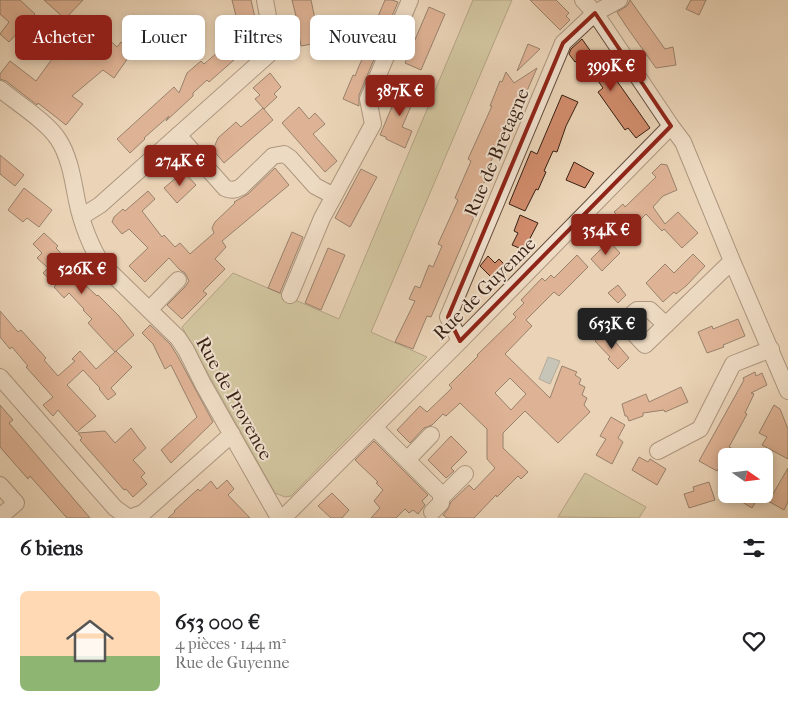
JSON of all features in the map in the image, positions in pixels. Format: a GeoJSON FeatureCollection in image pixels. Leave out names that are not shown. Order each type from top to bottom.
{"type":"FeatureCollection","features":[{"type":"Feature","properties":{"kind":"street"},"geometry":{"type":"LineString","coordinates":[[81,217],[100,205],[268,55],[273,43],[265,0]]}},
{"type":"Feature","properties":{"kind":"street"},"geometry":{"type":"LineString","coordinates":[[290,294],[322,218],[372,124],[368,99],[410,0]]}},
{"type":"Feature","properties":{"kind":"street"},"geometry":{"type":"LineString","coordinates":[[583,0],[595,13],[683,142],[788,391]]}},
{"type":"Feature","properties":{"kind":"street","name":"Rue de Bretagne"},"geometry":{"type":"LineString","coordinates":[[460,341],[448,317],[564,43],[595,13],[619,0]]}},
{"type":"Feature","properties":{"kind":"street","name":"Rue de Provence"},"geometry":{"type":"LineString","coordinates":[[0,89],[53,132],[60,141],[75,187],[81,217],[89,240],[99,260],[178,338],[281,518]]}},
{"type":"Feature","properties":{"kind":"street","name":"Rue de Guyenne"},"geometry":{"type":"LineString","coordinates":[[281,518],[460,341],[672,126]]}},
{"type":"Feature","properties":{"kind":"street"},"geometry":{"type":"LineString","coordinates":[[178,135],[225,188],[229,190],[235,190],[241,186],[273,156],[284,154],[316,186],[334,196]]}},
{"type":"Feature","properties":{"kind":"street"},"geometry":{"type":"LineString","coordinates":[[666,325],[732,261]]}},
{"type":"Feature","properties":{"kind":"street"},"geometry":{"type":"LineString","coordinates":[[149,310],[178,280]]}},
{"type":"Feature","properties":{"kind":"street"},"geometry":{"type":"LineString","coordinates":[[658,451],[700,430],[733,364],[771,349]]}},
{"type":"Feature","properties":{"kind":"street"},"geometry":{"type":"LineString","coordinates":[[1,381],[115,508],[129,518],[143,514],[232,434]]}},
{"type":"Feature","properties":{"kind":"street"},"geometry":{"type":"LineString","coordinates":[[374,427],[443,496]]}},
{"type":"Feature","properties":{"kind":"street"},"geometry":{"type":"LineString","coordinates":[[407,460],[431,435]]}},
{"type":"Feature","properties":{"kind":"street"},"geometry":{"type":"LineString","coordinates":[[432,512],[441,503],[441,498],[465,474]]}},
{"type":"Feature","properties":{"kind":"street"},"geometry":{"type":"LineString","coordinates":[[0,485],[16,503],[1,516]]}},
{"type":"Feature","properties":{"kind":"highlighted area"},"geometry":{"type":"Polygon","coordinates":[[[595,13],[671,126],[460,341],[448,317],[563,43],[595,13]]]}},
{"type":"Feature","properties":{"kind":"green space"},"geometry":{"type":"Polygon","coordinates":[[[473,0],[512,0],[371,332],[427,357],[291,496],[285,497],[275,493],[182,327],[233,273],[339,319],[473,0]]]}},
{"type":"Feature","properties":{"kind":"green space"},"geometry":{"type":"Polygon","coordinates":[[[585,473],[646,507],[639,518],[558,517],[585,473]]]}},
{"type":"Feature","properties":{"kind":"water"},"geometry":{"type":"Polygon","coordinates":[[[548,357],[560,361],[550,384],[539,379],[548,357]]]}},
{"type":"Feature","properties":{"kind":"building"},"geometry":{"type":"Polygon","coordinates":[[[0,0],[20,0],[35,14],[15,15],[15,36],[9,42],[0,34],[9,22],[0,14],[0,0]]]}},
{"type":"Feature","properties":{"kind":"building"},"geometry":{"type":"Polygon","coordinates":[[[44,0],[83,0],[69,15],[61,15],[44,0]]]}},
{"type":"Feature","properties":{"kind":"building"},"geometry":{"type":"Polygon","coordinates":[[[232,0],[251,0],[254,15],[236,15],[232,0]]]}},
{"type":"Feature","properties":{"kind":"building"},"geometry":{"type":"Polygon","coordinates":[[[292,0],[311,0],[314,15],[310,15],[310,44],[301,46],[300,15],[296,15],[292,0]]]}},
{"type":"Feature","properties":{"kind":"building"},"geometry":{"type":"Polygon","coordinates":[[[385,0],[398,2],[393,15],[379,15],[385,0]]]}},
{"type":"Feature","properties":{"kind":"building"},"geometry":{"type":"Polygon","coordinates":[[[530,0],[556,0],[569,13],[566,16],[570,20],[560,30],[530,0]]]}},
{"type":"Feature","properties":{"kind":"building"},"geometry":{"type":"Polygon","coordinates":[[[630,0],[665,49],[673,47],[676,65],[656,68],[626,26],[617,12],[627,6],[630,0]]]}},
{"type":"Feature","properties":{"kind":"building"},"geometry":{"type":"Polygon","coordinates":[[[691,0],[706,0],[699,15],[686,9],[691,0]]]}},
{"type":"Feature","properties":{"kind":"building"},"geometry":{"type":"Polygon","coordinates":[[[429,7],[445,14],[421,70],[405,63],[406,60],[415,60],[415,40],[429,7]]]}},
{"type":"Feature","properties":{"kind":"building"},"geometry":{"type":"Polygon","coordinates":[[[582,39],[608,76],[612,74],[650,128],[636,138],[628,128],[625,130],[598,92],[603,88],[591,71],[587,73],[579,59],[575,62],[569,54],[571,49],[582,39]]]}},
{"type":"Feature","properties":{"kind":"building"},"geometry":{"type":"Polygon","coordinates":[[[112,42],[117,47],[122,43],[122,60],[127,60],[114,78],[103,70],[72,96],[83,104],[66,125],[38,103],[37,105],[6,81],[0,79],[0,74],[10,61],[36,81],[51,60],[112,60],[112,42]]]}},
{"type":"Feature","properties":{"kind":"building"},"geometry":{"type":"Polygon","coordinates":[[[528,44],[540,49],[517,71],[528,44]]]}},
{"type":"Feature","properties":{"kind":"building"},"geometry":{"type":"Polygon","coordinates":[[[215,55],[215,60],[234,60],[209,82],[207,80],[193,93],[193,96],[144,138],[130,153],[117,139],[174,87],[179,93],[187,73],[201,61],[204,64],[215,55]]]}},
{"type":"Feature","properties":{"kind":"building"},"geometry":{"type":"Polygon","coordinates":[[[362,60],[374,60],[359,95],[359,106],[343,99],[353,75],[355,76],[362,60]]]}},
{"type":"Feature","properties":{"kind":"building"},"geometry":{"type":"Polygon","coordinates":[[[537,68],[523,100],[520,98],[514,108],[498,150],[486,171],[489,172],[482,187],[480,186],[468,214],[474,217],[431,317],[427,316],[413,349],[395,342],[415,301],[409,299],[415,286],[420,288],[429,265],[433,267],[442,246],[438,244],[458,200],[455,198],[471,161],[468,159],[492,106],[490,106],[500,81],[502,82],[506,72],[514,83],[537,68]]]}},
{"type":"Feature","properties":{"kind":"building"},"geometry":{"type":"Polygon","coordinates":[[[270,73],[281,87],[274,94],[277,97],[264,109],[255,99],[260,95],[253,88],[270,73]]]}},
{"type":"Feature","properties":{"kind":"building"},"geometry":{"type":"Polygon","coordinates":[[[402,83],[418,90],[402,127],[412,131],[405,148],[380,135],[402,83]]]}},
{"type":"Feature","properties":{"kind":"building"},"geometry":{"type":"Polygon","coordinates":[[[562,95],[578,102],[566,126],[557,152],[553,151],[538,190],[536,189],[525,211],[509,204],[531,151],[537,154],[562,95]]]}},
{"type":"Feature","properties":{"kind":"building"},"geometry":{"type":"Polygon","coordinates":[[[299,107],[309,119],[315,113],[325,124],[313,134],[337,161],[325,172],[282,123],[299,107]]]}},
{"type":"Feature","properties":{"kind":"building"},"geometry":{"type":"Polygon","coordinates":[[[263,108],[273,120],[224,163],[213,150],[218,138],[236,122],[241,127],[263,108]]]}},
{"type":"Feature","properties":{"kind":"building"},"geometry":{"type":"Polygon","coordinates":[[[0,155],[24,175],[15,186],[0,174],[0,155]]]}},
{"type":"Feature","properties":{"kind":"building"},"geometry":{"type":"Polygon","coordinates":[[[574,162],[594,173],[585,188],[566,180],[574,162]]]}},
{"type":"Feature","properties":{"kind":"building"},"geometry":{"type":"Polygon","coordinates":[[[661,164],[667,165],[677,190],[663,196],[653,207],[665,224],[678,212],[698,233],[682,248],[646,214],[636,224],[632,218],[625,224],[614,212],[623,204],[625,207],[656,177],[652,173],[661,164]]]}},
{"type":"Feature","properties":{"kind":"building"},"geometry":{"type":"Polygon","coordinates":[[[275,168],[289,185],[222,241],[226,247],[215,259],[225,269],[203,291],[207,294],[182,319],[167,305],[189,281],[185,273],[169,258],[145,282],[129,266],[148,248],[129,229],[122,234],[112,222],[114,217],[123,209],[125,211],[148,191],[155,199],[142,211],[162,237],[164,235],[175,247],[180,243],[190,254],[214,233],[212,228],[215,222],[234,202],[248,194],[275,168]]]}},
{"type":"Feature","properties":{"kind":"building"},"geometry":{"type":"Polygon","coordinates":[[[361,169],[377,177],[350,227],[335,218],[361,169]]]}},
{"type":"Feature","properties":{"kind":"building"},"geometry":{"type":"Polygon","coordinates":[[[185,173],[196,185],[177,203],[164,188],[185,173]]]}},
{"type":"Feature","properties":{"kind":"building"},"geometry":{"type":"Polygon","coordinates":[[[24,188],[52,210],[39,227],[27,218],[23,222],[8,210],[24,188]]]}},
{"type":"Feature","properties":{"kind":"building"},"geometry":{"type":"Polygon","coordinates":[[[520,215],[538,223],[524,250],[512,245],[518,233],[514,231],[520,215]]]}},
{"type":"Feature","properties":{"kind":"building"},"geometry":{"type":"Polygon","coordinates":[[[292,232],[303,237],[280,293],[268,288],[292,232]]]}},
{"type":"Feature","properties":{"kind":"building"},"geometry":{"type":"Polygon","coordinates":[[[44,233],[58,246],[56,248],[74,267],[72,269],[83,280],[81,281],[119,316],[134,335],[115,352],[88,323],[92,319],[84,309],[69,293],[64,298],[54,287],[56,285],[43,273],[48,268],[37,258],[42,253],[33,244],[44,233]]]}},
{"type":"Feature","properties":{"kind":"building"},"geometry":{"type":"Polygon","coordinates":[[[609,241],[620,253],[602,271],[591,259],[609,241]]]}},
{"type":"Feature","properties":{"kind":"building"},"geometry":{"type":"Polygon","coordinates":[[[328,248],[345,255],[321,310],[305,303],[328,248]]]}},
{"type":"Feature","properties":{"kind":"building"},"geometry":{"type":"Polygon","coordinates":[[[693,254],[705,266],[686,286],[676,294],[674,292],[663,302],[646,283],[665,264],[674,273],[693,254]]]}},
{"type":"Feature","properties":{"kind":"building"},"geometry":{"type":"Polygon","coordinates":[[[577,255],[588,267],[559,296],[554,292],[526,320],[532,326],[505,354],[550,398],[562,366],[577,372],[575,375],[581,379],[579,384],[585,387],[582,395],[587,398],[584,405],[590,412],[558,443],[525,411],[503,433],[503,448],[528,472],[521,479],[518,476],[474,518],[447,518],[443,515],[451,502],[469,485],[474,490],[495,468],[487,459],[487,429],[460,403],[446,416],[443,414],[432,425],[424,428],[410,443],[397,430],[420,406],[427,412],[452,388],[449,385],[516,317],[513,314],[524,303],[521,300],[542,278],[545,281],[551,275],[554,278],[577,255]],[[510,378],[495,393],[511,410],[526,394],[510,378]]]}},
{"type":"Feature","properties":{"kind":"building"},"geometry":{"type":"Polygon","coordinates":[[[488,256],[495,263],[499,259],[509,269],[496,282],[480,266],[488,256]]]}},
{"type":"Feature","properties":{"kind":"building"},"geometry":{"type":"Polygon","coordinates":[[[618,285],[626,295],[618,303],[608,293],[618,285]]]}},
{"type":"Feature","properties":{"kind":"building"},"geometry":{"type":"Polygon","coordinates":[[[0,311],[18,332],[21,330],[46,358],[44,360],[58,376],[75,361],[72,359],[80,351],[96,369],[116,351],[132,367],[111,388],[116,394],[108,400],[100,388],[83,370],[67,385],[96,416],[77,432],[58,410],[53,416],[43,405],[53,397],[26,367],[28,366],[12,347],[10,349],[0,337],[0,311]]]}},
{"type":"Feature","properties":{"kind":"building"},"geometry":{"type":"Polygon","coordinates":[[[738,319],[745,336],[707,353],[698,332],[712,326],[713,329],[738,319]]]}},
{"type":"Feature","properties":{"kind":"building"},"geometry":{"type":"Polygon","coordinates":[[[150,325],[170,344],[213,422],[171,463],[161,450],[197,417],[171,365],[165,369],[153,344],[142,333],[150,325]]]}},
{"type":"Feature","properties":{"kind":"building"},"geometry":{"type":"Polygon","coordinates":[[[605,330],[629,358],[618,369],[595,341],[605,330]]]}},
{"type":"Feature","properties":{"kind":"building"},"geometry":{"type":"Polygon","coordinates":[[[755,372],[756,376],[762,373],[767,385],[751,393],[754,394],[745,413],[747,414],[729,447],[731,448],[718,448],[717,471],[699,461],[744,380],[743,378],[755,372]]]}},
{"type":"Feature","properties":{"kind":"building"},"geometry":{"type":"Polygon","coordinates":[[[681,387],[688,402],[665,412],[664,410],[643,413],[643,416],[629,421],[627,416],[625,416],[622,404],[646,394],[649,402],[681,387]]]}},
{"type":"Feature","properties":{"kind":"building"},"geometry":{"type":"Polygon","coordinates":[[[0,405],[13,420],[9,423],[90,518],[67,518],[30,476],[28,479],[0,447],[0,405]]]}},
{"type":"Feature","properties":{"kind":"building"},"geometry":{"type":"Polygon","coordinates":[[[774,405],[780,409],[788,429],[788,459],[773,451],[773,448],[762,445],[767,437],[759,433],[774,405]]]}},
{"type":"Feature","properties":{"kind":"building"},"geometry":{"type":"Polygon","coordinates":[[[611,417],[625,425],[618,438],[623,442],[612,464],[596,455],[606,439],[600,436],[611,417]]]}},
{"type":"Feature","properties":{"kind":"building"},"geometry":{"type":"Polygon","coordinates":[[[131,428],[146,448],[133,460],[145,473],[141,477],[147,484],[133,497],[126,489],[124,490],[80,440],[82,438],[78,433],[105,431],[115,443],[131,428]]]}},
{"type":"Feature","properties":{"kind":"building"},"geometry":{"type":"Polygon","coordinates":[[[451,436],[467,452],[451,468],[454,471],[446,478],[428,460],[451,436]]]}},
{"type":"Feature","properties":{"kind":"building"},"geometry":{"type":"Polygon","coordinates":[[[374,441],[428,495],[422,501],[425,505],[418,514],[413,510],[409,513],[405,509],[396,518],[371,518],[380,508],[374,501],[383,490],[376,483],[378,482],[355,460],[374,441]]]}},
{"type":"Feature","properties":{"kind":"building"},"geometry":{"type":"Polygon","coordinates":[[[639,457],[648,462],[650,459],[666,469],[657,485],[632,470],[639,457]]]}},
{"type":"Feature","properties":{"kind":"building"},"geometry":{"type":"Polygon","coordinates":[[[788,468],[788,502],[784,510],[772,503],[773,494],[788,468]]]}},
{"type":"Feature","properties":{"kind":"building"},"geometry":{"type":"Polygon","coordinates":[[[227,480],[234,489],[228,495],[250,518],[168,518],[198,489],[200,491],[211,481],[217,489],[227,480]]]}},
{"type":"Feature","properties":{"kind":"building"},"geometry":{"type":"Polygon","coordinates":[[[709,482],[715,500],[689,508],[684,494],[694,491],[693,487],[709,482]]]}},
{"type":"Feature","properties":{"kind":"building"},"geometry":{"type":"Polygon","coordinates":[[[332,493],[349,510],[342,518],[331,518],[318,506],[332,493]]]}},
{"type":"Feature","properties":{"kind":"building"},"geometry":{"type":"Polygon","coordinates":[[[744,503],[755,503],[752,508],[744,503]]]}}]}
